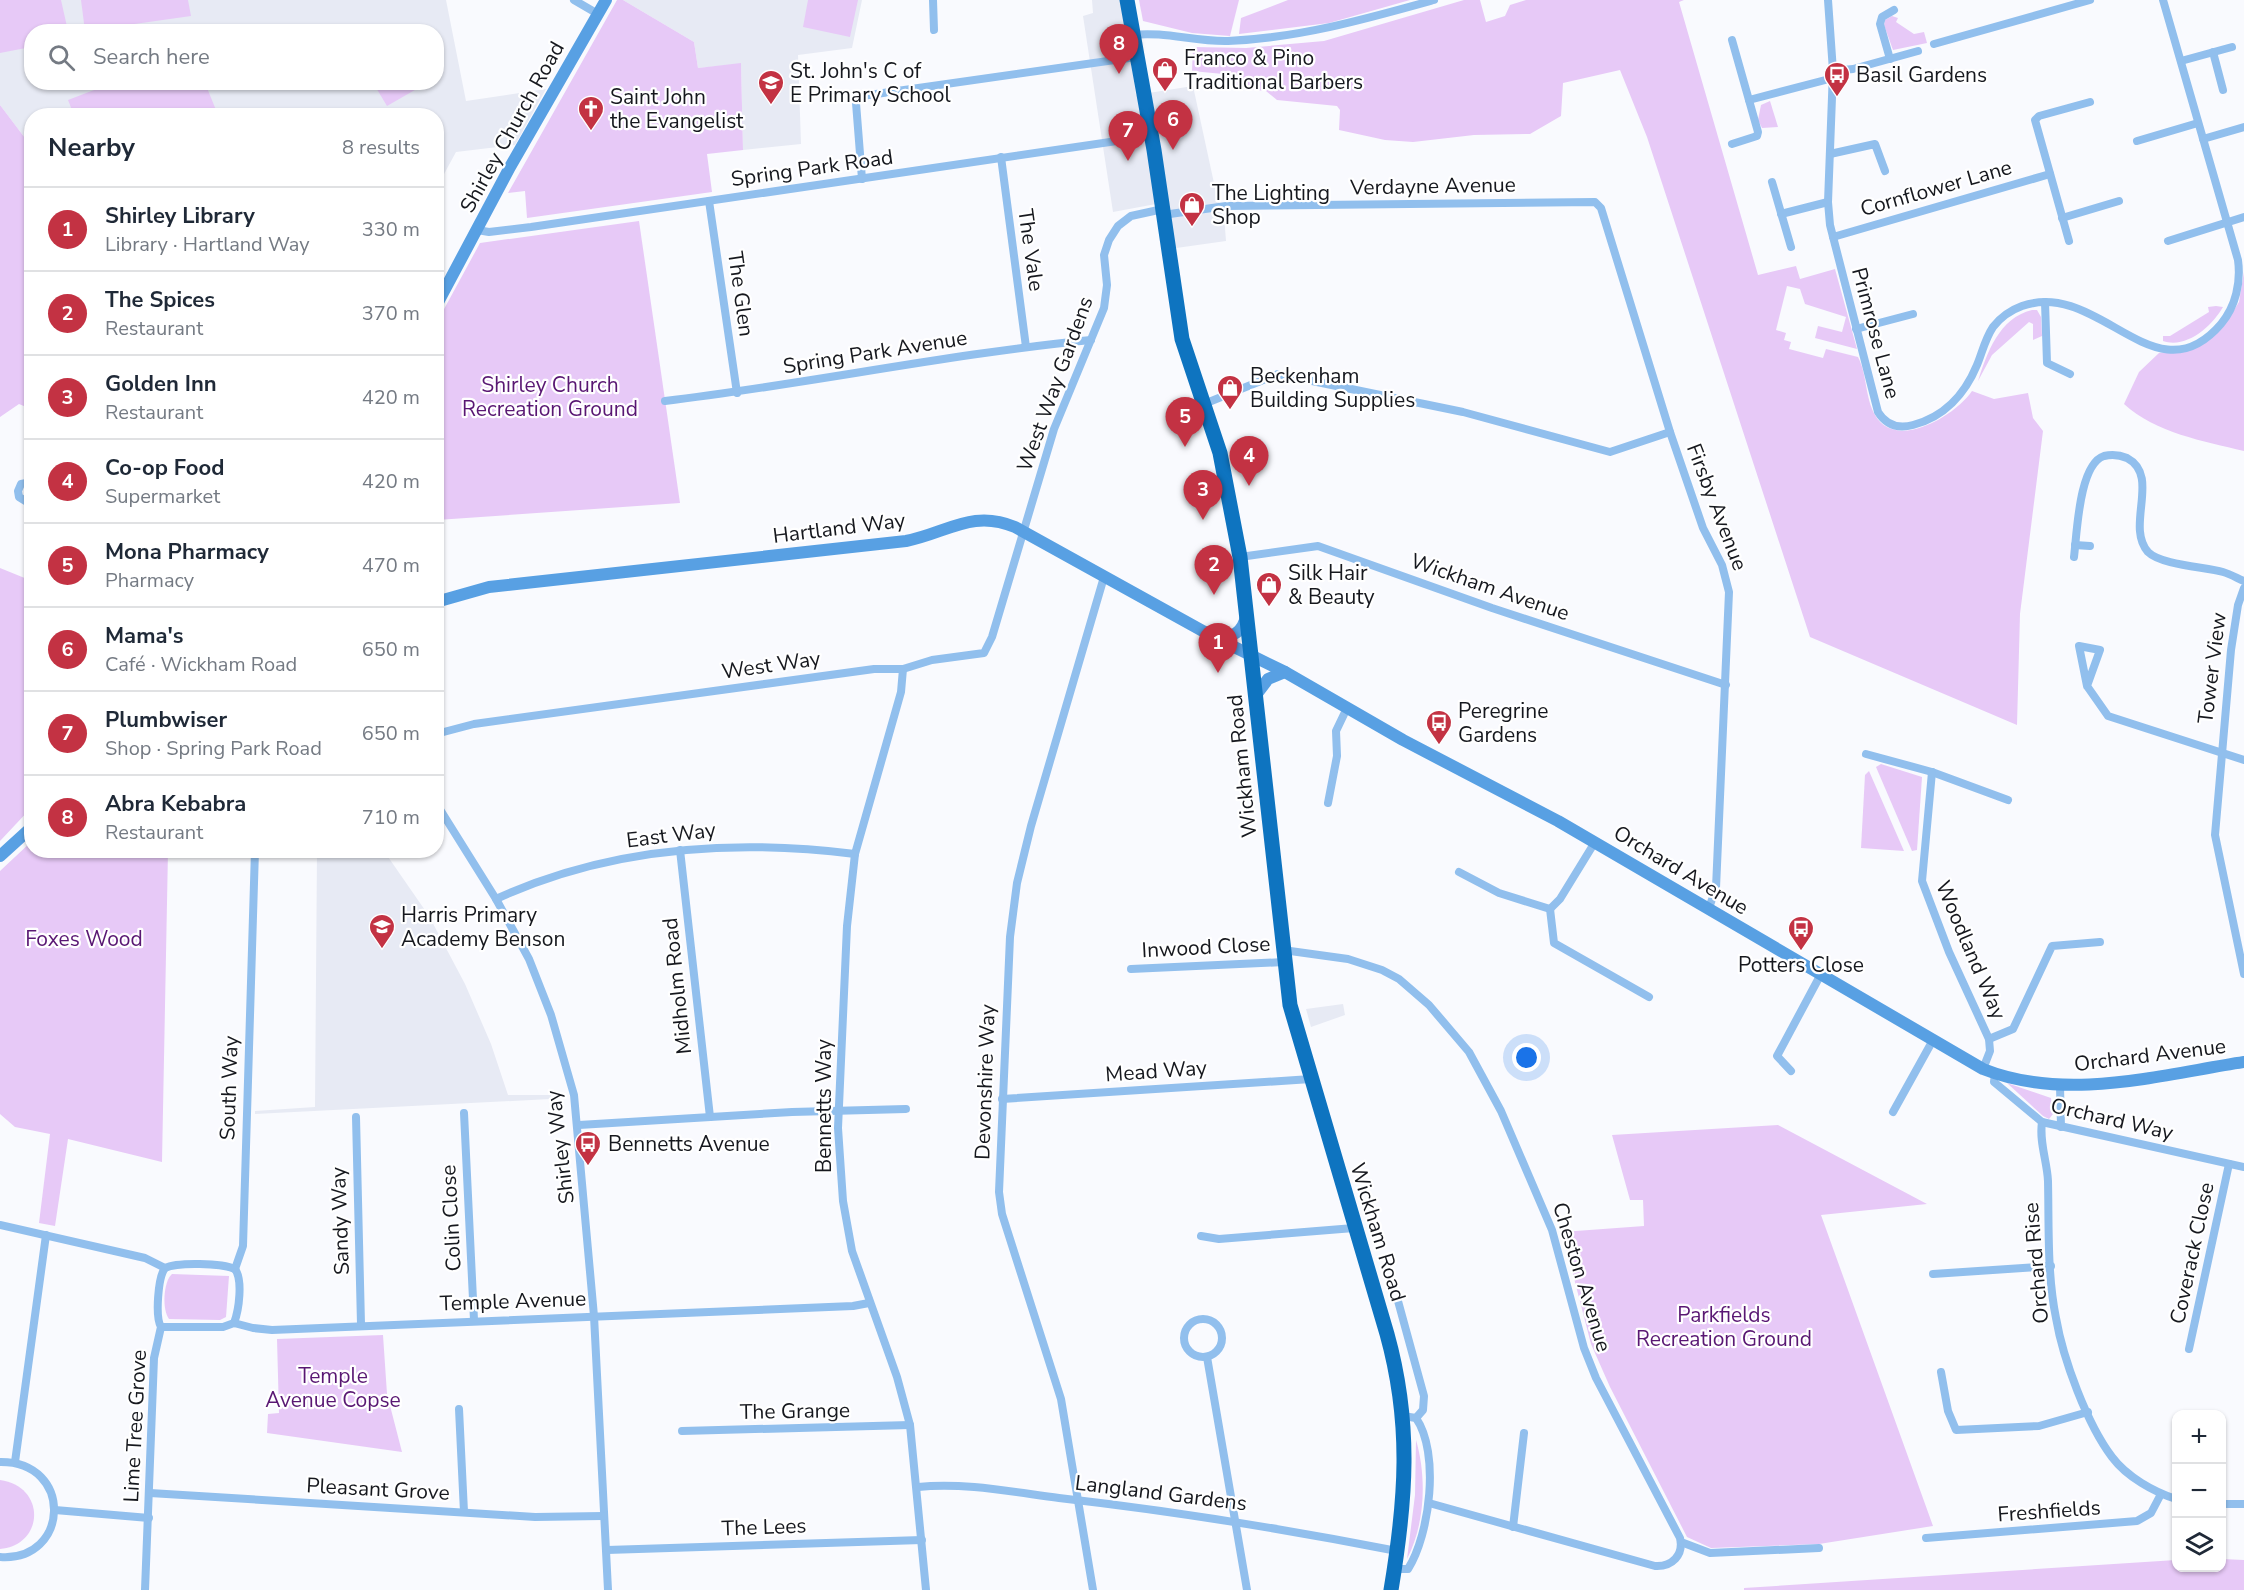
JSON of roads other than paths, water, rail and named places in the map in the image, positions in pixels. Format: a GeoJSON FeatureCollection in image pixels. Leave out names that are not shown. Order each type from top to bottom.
{"type":"FeatureCollection","features":[{"type":"Feature","properties":{"kind":"highway","name":"Wickham Road"},"geometry":{"type":"LineString","coordinates":[[1127,0],[1152,136],[1182,339],[1223,462],[1240,556],[1248,612],[1283,956],[1292,1016],[1410,1417],[1405,1485],[1391,1590]]}},
{"type":"Feature","properties":{"kind":"street"},"geometry":{"type":"LineString","coordinates":[[574,0],[598,14]]}},
{"type":"Feature","properties":{"kind":"street","name":"Shirley Church Road"},"geometry":{"type":"LineString","coordinates":[[444,291],[606,0]]}},
{"type":"Feature","properties":{"kind":"street"},"geometry":{"type":"LineString","coordinates":[[933,0],[934,30]]}},
{"type":"Feature","properties":{"kind":"street"},"geometry":{"type":"LineString","coordinates":[[1132,35],[1161,33],[1215,41],[1284,36],[1331,28],[1434,0]]}},
{"type":"Feature","properties":{"kind":"street","name":"Primrose Lane"},"geometry":{"type":"LineString","coordinates":[[1828,0],[1833,75],[1828,202],[1833,237],[1878,412],[1889,424],[1909,426],[1932,418],[1956,400],[1968,384],[1990,332],[1999,320],[2021,306],[2045,302],[2084,309],[2133,339],[2157,349],[2176,350],[2195,344],[2221,324],[2237,293],[2239,268],[2163,0]]}},
{"type":"Feature","properties":{"kind":"street"},"geometry":{"type":"LineString","coordinates":[[1934,44],[2090,0]]}},
{"type":"Feature","properties":{"kind":"street"},"geometry":{"type":"LineString","coordinates":[[1890,58],[1880,24],[1882,16],[1894,10]]}},
{"type":"Feature","properties":{"kind":"street"},"geometry":{"type":"LineString","coordinates":[[1732,40],[1758,135],[1732,144]]}},
{"type":"Feature","properties":{"kind":"street"},"geometry":{"type":"LineString","coordinates":[[2181,61],[2232,47]]}},
{"type":"Feature","properties":{"kind":"street"},"geometry":{"type":"LineString","coordinates":[[1749,100],[1917,51]]}},
{"type":"Feature","properties":{"kind":"street"},"geometry":{"type":"LineString","coordinates":[[2213,52],[2223,90]]}},
{"type":"Feature","properties":{"kind":"street"},"geometry":{"type":"LineString","coordinates":[[862,179],[856,103],[862,96],[1136,57]]}},
{"type":"Feature","properties":{"kind":"street"},"geometry":{"type":"LineString","coordinates":[[2069,241],[2049,174],[2036,119],[2090,102]]}},
{"type":"Feature","properties":{"kind":"street"},"geometry":{"type":"LineString","coordinates":[[2137,141],[2199,123]]}},
{"type":"Feature","properties":{"kind":"street"},"geometry":{"type":"LineString","coordinates":[[2203,139],[2244,127]]}},
{"type":"Feature","properties":{"kind":"street","name":"Spring Park Road"},"geometry":{"type":"LineString","coordinates":[[477,230],[489,232],[520,228],[1152,136]]}},
{"type":"Feature","properties":{"kind":"street"},"geometry":{"type":"LineString","coordinates":[[1830,154],[1875,144],[1884,171]]}},
{"type":"Feature","properties":{"kind":"street","name":"The Vale"},"geometry":{"type":"LineString","coordinates":[[1000,157],[1026,347]]}},
{"type":"Feature","properties":{"kind":"street","name":"Cornflower Lane"},"geometry":{"type":"LineString","coordinates":[[1833,237],[2049,174]]}},
{"type":"Feature","properties":{"kind":"street"},"geometry":{"type":"LineString","coordinates":[[1772,182],[1791,247]]}},
{"type":"Feature","properties":{"kind":"street","name":"The Glen"},"geometry":{"type":"LineString","coordinates":[[709,201],[736,393]]}},
{"type":"Feature","properties":{"kind":"street"},"geometry":{"type":"LineString","coordinates":[[2062,218],[2118,201]]}},
{"type":"Feature","properties":{"kind":"street","name":"Verdayne Avenue"},"geometry":{"type":"LineString","coordinates":[[1163,212],[1226,206],[1595,202]]}},
{"type":"Feature","properties":{"kind":"street","name":"Firsby Avenue"},"geometry":{"type":"LineString","coordinates":[[1595,202],[1601,208],[1670,432],[1703,528],[1722,565],[1730,592],[1716,888],[1709,908]]}},
{"type":"Feature","properties":{"kind":"street"},"geometry":{"type":"LineString","coordinates":[[1781,214],[1828,202]]}},
{"type":"Feature","properties":{"kind":"street","name":"West Way Gardens"},"geometry":{"type":"LineString","coordinates":[[1024,533],[1054,429],[1106,300],[1104,255],[1113,232],[1131,216],[1163,212]]}},
{"type":"Feature","properties":{"kind":"street"},"geometry":{"type":"LineString","coordinates":[[2168,241],[2244,217]]}},
{"type":"Feature","properties":{"kind":"street"},"geometry":{"type":"LineString","coordinates":[[2045,302],[2047,363],[2070,374]]}},
{"type":"Feature","properties":{"kind":"street"},"geometry":{"type":"LineString","coordinates":[[1856,329],[1912,314]]}},
{"type":"Feature","properties":{"kind":"street","name":"Spring Park Avenue"},"geometry":{"type":"LineString","coordinates":[[665,401],[736,393],[1026,347],[1091,340]]}},
{"type":"Feature","properties":{"kind":"street"},"geometry":{"type":"LineString","coordinates":[[1204,404],[1278,374],[1463,412],[1610,452],[1670,432]]}},
{"type":"Feature","properties":{"kind":"street"},"geometry":{"type":"LineString","coordinates":[[2074,556],[2085,482],[2090,466],[2101,457],[2121,456],[2134,464],[2140,475],[2141,534],[2148,551],[2163,559],[2225,573],[2244,581]]}},
{"type":"Feature","properties":{"kind":"street"},"geometry":{"type":"LineString","coordinates":[[24,483],[21,484],[18,491],[19,497],[24,500]]}},
{"type":"Feature","properties":{"kind":"street","name":"Hartland Way"},"geometry":{"type":"LineString","coordinates":[[444,599],[468,591],[501,585],[906,541],[972,520],[997,521],[1024,533],[1252,657]]}},
{"type":"Feature","properties":{"kind":"street","name":"West Way"},"geometry":{"type":"LineString","coordinates":[[444,732],[474,724],[874,669],[903,669],[932,660],[980,654],[987,650],[1024,533]]}},
{"type":"Feature","properties":{"kind":"street"},"geometry":{"type":"LineString","coordinates":[[2075,545],[2090,546]]}},
{"type":"Feature","properties":{"kind":"street","name":"Wickham Avenue"},"geometry":{"type":"LineString","coordinates":[[1240,556],[1318,546],[1492,608],[1726,685]]}},
{"type":"Feature","properties":{"kind":"street","name":"Devonshire Way"},"geometry":{"type":"LineString","coordinates":[[1093,1590],[1058,1391],[1000,1206],[1002,1099],[1010,937],[1017,883],[1030,826],[1104,577]]}},
{"type":"Feature","properties":{"kind":"street","name":"Tower View"},"geometry":{"type":"LineString","coordinates":[[2244,588],[2238,605],[2232,650],[2220,753],[2215,835],[2244,974]]}},
{"type":"Feature","properties":{"kind":"street"},"geometry":{"type":"LineString","coordinates":[[1217,639],[1236,634],[1242,628],[1248,612]]}},
{"type":"Feature","properties":{"kind":"street","name":"Orchard Avenue"},"geometry":{"type":"LineString","coordinates":[[1252,657],[1285,672],[1595,842],[1989,1071],[2028,1083],[2060,1086],[2133,1079],[2244,1062]]}},
{"type":"Feature","properties":{"kind":"street","name":"Bennetts Way"},"geometry":{"type":"LineString","coordinates":[[903,669],[902,686],[855,854],[847,926],[838,1111],[841,1176],[846,1218],[855,1260],[868,1303],[897,1377],[910,1425],[918,1487],[926,1590]]}},
{"type":"Feature","properties":{"kind":"street"},"geometry":{"type":"LineString","coordinates":[[1256,695],[1268,679],[1285,672]]}},
{"type":"Feature","properties":{"kind":"street","name":"Tower View"},"geometry":{"type":"LineString","coordinates":[[2087,686],[2108,716],[2244,760]]}},
{"type":"Feature","properties":{"kind":"street"},"geometry":{"type":"LineString","coordinates":[[1328,803],[1337,756],[1336,731],[1347,708]]}},
{"type":"Feature","properties":{"kind":"street"},"geometry":{"type":"LineString","coordinates":[[1866,754],[1932,772],[2008,800]]}},
{"type":"Feature","properties":{"kind":"street","name":"Woodland Way"},"geometry":{"type":"LineString","coordinates":[[1932,772],[1922,881],[1949,952],[1989,1039],[1989,1071]]}},
{"type":"Feature","properties":{"kind":"street","name":"Shirley Way"},"geometry":{"type":"LineString","coordinates":[[444,816],[496,899],[545,996],[565,1057],[579,1125],[594,1316],[608,1590]]}},
{"type":"Feature","properties":{"kind":"street"},"geometry":{"type":"LineString","coordinates":[[0,856],[24,834]]}},
{"type":"Feature","properties":{"kind":"street"},"geometry":{"type":"LineString","coordinates":[[1550,909],[1560,899],[1595,842]]}},
{"type":"Feature","properties":{"kind":"street","name":"East Way"},"geometry":{"type":"LineString","coordinates":[[496,899],[580,869],[680,850],[747,846],[855,854]]}},
{"type":"Feature","properties":{"kind":"street","name":"Midholm Road"},"geometry":{"type":"LineString","coordinates":[[680,850],[710,1117]]}},
{"type":"Feature","properties":{"kind":"street","name":"South Way"},"geometry":{"type":"LineString","coordinates":[[234,1323],[237,1312],[238,1277],[235,1269],[243,1246],[255,858]]}},
{"type":"Feature","properties":{"kind":"street"},"geometry":{"type":"LineString","coordinates":[[1460,872],[1499,893],[1550,909]]}},
{"type":"Feature","properties":{"kind":"street"},"geometry":{"type":"LineString","coordinates":[[1550,909],[1554,943],[1649,997]]}},
{"type":"Feature","properties":{"kind":"street"},"geometry":{"type":"LineString","coordinates":[[1989,1039],[2013,1029],[2052,946],[2100,942]]}},
{"type":"Feature","properties":{"kind":"street","name":"Inwood Close"},"geometry":{"type":"LineString","coordinates":[[1131,969],[1283,956]]}},
{"type":"Feature","properties":{"kind":"street","name":"Cheston Avenue"},"geometry":{"type":"LineString","coordinates":[[1283,956],[1364,963],[1399,979],[1429,1005],[1469,1052],[1501,1111],[1552,1230],[1584,1348],[1596,1378],[1681,1542]]}},
{"type":"Feature","properties":{"kind":"street"},"geometry":{"type":"LineString","coordinates":[[1791,1071],[1777,1056],[1821,974]]}},
{"type":"Feature","properties":{"kind":"street"},"geometry":{"type":"LineString","coordinates":[[1893,1112],[1934,1040]]}},
{"type":"Feature","properties":{"kind":"street","name":"Orchard Way"},"geometry":{"type":"LineString","coordinates":[[1989,1071],[1994,1083],[2042,1122],[2244,1167]]}},
{"type":"Feature","properties":{"kind":"street","name":"Mead Way"},"geometry":{"type":"LineString","coordinates":[[1002,1099],[1311,1079]]}},
{"type":"Feature","properties":{"kind":"street","name":"Orchard Avenue"},"geometry":{"type":"LineString","coordinates":[[2060,1086],[2061,1127]]}},
{"type":"Feature","properties":{"kind":"street"},"geometry":{"type":"LineString","coordinates":[[579,1125],[906,1109]]}},
{"type":"Feature","properties":{"kind":"street","name":"Colin Close"},"geometry":{"type":"LineString","coordinates":[[464,1113],[474,1320]]}},
{"type":"Feature","properties":{"kind":"street","name":"Sandy Way"},"geometry":{"type":"LineString","coordinates":[[356,1117],[361,1324]]}},
{"type":"Feature","properties":{"kind":"street","name":"Orchard Rise"},"geometry":{"type":"LineString","coordinates":[[2042,1122],[2056,1318],[2088,1412],[2112,1458],[2136,1479],[2172,1498]]}},
{"type":"Feature","properties":{"kind":"street","name":"Coverack Close"},"geometry":{"type":"LineString","coordinates":[[2189,1349],[2229,1164]]}},
{"type":"Feature","properties":{"kind":"street"},"geometry":{"type":"LineString","coordinates":[[0,1225],[145,1258],[165,1268],[174,1264],[224,1266],[235,1269]]}},
{"type":"Feature","properties":{"kind":"street"},"geometry":{"type":"LineString","coordinates":[[1201,1236],[1219,1239],[1354,1228]]}},
{"type":"Feature","properties":{"kind":"street"},"geometry":{"type":"LineString","coordinates":[[15,1462],[46,1235]]}},
{"type":"Feature","properties":{"kind":"street"},"geometry":{"type":"LineString","coordinates":[[1933,1274],[2051,1266]]}},
{"type":"Feature","properties":{"kind":"street","name":"Lime Tree Grove"},"geometry":{"type":"LineString","coordinates":[[145,1590],[154,1358],[161,1327],[158,1320],[160,1278],[165,1268]]}},
{"type":"Feature","properties":{"kind":"street","name":"Wickham Road"},"geometry":{"type":"LineString","coordinates":[[1395,1569],[1408,1569],[1416,1557],[1429,1503],[1427,1458],[1410,1417],[1423,1410],[1424,1396],[1398,1301]]}},
{"type":"Feature","properties":{"kind":"street","name":"Temple Avenue"},"geometry":{"type":"LineString","coordinates":[[161,1327],[223,1327],[234,1323],[262,1330],[361,1324],[857,1306],[868,1303]]}},
{"type":"Feature","properties":{"kind":"street"},"geometry":{"type":"LineString","coordinates":[[1201,1319],[1207,1319],[1218,1326],[1222,1338],[1218,1350],[1207,1357],[1190,1352],[1185,1342],[1189,1325],[1201,1319]]}},
{"type":"Feature","properties":{"kind":"street"},"geometry":{"type":"LineString","coordinates":[[1207,1357],[1233,1520],[1247,1590]]}},
{"type":"Feature","properties":{"kind":"street"},"geometry":{"type":"LineString","coordinates":[[1941,1372],[1948,1412],[1956,1430],[2039,1426],[2088,1412]]}},
{"type":"Feature","properties":{"kind":"street"},"geometry":{"type":"LineString","coordinates":[[459,1409],[464,1512]]}},
{"type":"Feature","properties":{"kind":"street","name":"The Grange"},"geometry":{"type":"LineString","coordinates":[[682,1431],[910,1425]]}},
{"type":"Feature","properties":{"kind":"street"},"geometry":{"type":"LineString","coordinates":[[1513,1527],[1524,1432]]}},
{"type":"Feature","properties":{"kind":"street"},"geometry":{"type":"LineString","coordinates":[[0,1462],[15,1462],[33,1469],[46,1482],[55,1510],[51,1529],[39,1546],[21,1556],[0,1557]]}},
{"type":"Feature","properties":{"kind":"street","name":"Langland Gardens"},"geometry":{"type":"LineString","coordinates":[[918,1487],[992,1490],[1233,1520],[1397,1551]]}},
{"type":"Feature","properties":{"kind":"street","name":"Pleasant Grove"},"geometry":{"type":"LineString","coordinates":[[150,1493],[545,1517],[603,1516]]}},
{"type":"Feature","properties":{"kind":"street","name":"Freshfields"},"geometry":{"type":"LineString","coordinates":[[1926,1538],[2137,1521],[2151,1513],[2162,1494]]}},
{"type":"Feature","properties":{"kind":"street"},"geometry":{"type":"LineString","coordinates":[[1429,1503],[1659,1566],[1675,1560],[1680,1552],[1681,1542],[1710,1553],[1819,1548]]}},
{"type":"Feature","properties":{"kind":"street"},"geometry":{"type":"LineString","coordinates":[[2226,1504],[2244,1504]]}},
{"type":"Feature","properties":{"kind":"street"},"geometry":{"type":"LineString","coordinates":[[55,1510],[149,1518]]}},
{"type":"Feature","properties":{"kind":"street","name":"The Lees"},"geometry":{"type":"LineString","coordinates":[[607,1550],[922,1540]]}},
{"type":"Feature","properties":{"kind":"place","name":"Abra Kebabra"},"geometry":{"type":"Point","coordinates":[1119,74]}},
{"type":"Feature","properties":{"kind":"place","name":"Franco & Pino Traditional Barbers"},"geometry":{"type":"Point","coordinates":[1165,93]}},
{"type":"Feature","properties":{"kind":"place","name":"Basil Gardens"},"geometry":{"type":"Point","coordinates":[1837,98]}},
{"type":"Feature","properties":{"kind":"place","name":"St. John's C of E Primary School"},"geometry":{"type":"Point","coordinates":[771,106]}},
{"type":"Feature","properties":{"kind":"place","name":"Saint John the Evangelist"},"geometry":{"type":"Point","coordinates":[591,132]}},
{"type":"Feature","properties":{"kind":"place","name":"Mama's"},"geometry":{"type":"Point","coordinates":[1173,150]}},
{"type":"Feature","properties":{"kind":"place","name":"Plumbwiser"},"geometry":{"type":"Point","coordinates":[1128,161]}},
{"type":"Feature","properties":{"kind":"place","name":"The Lighting Shop"},"geometry":{"type":"Point","coordinates":[1192,228]}},
{"type":"Feature","properties":{"kind":"place","name":"Beckenham Building Supplies"},"geometry":{"type":"Point","coordinates":[1230,411]}},
{"type":"Feature","properties":{"kind":"place","name":"Mona Pharmacy"},"geometry":{"type":"Point","coordinates":[1185,447]}},
{"type":"Feature","properties":{"kind":"place","name":"Co-op Food"},"geometry":{"type":"Point","coordinates":[1249,486]}},
{"type":"Feature","properties":{"kind":"place","name":"Golden Inn"},"geometry":{"type":"Point","coordinates":[1203,520]}},
{"type":"Feature","properties":{"kind":"place","name":"The Spices"},"geometry":{"type":"Point","coordinates":[1214,595]}},
{"type":"Feature","properties":{"kind":"place","name":"Silk Hair & Beauty"},"geometry":{"type":"Point","coordinates":[1269,608]}},
{"type":"Feature","properties":{"kind":"place","name":"Shirley Library"},"geometry":{"type":"Point","coordinates":[1218,673]}},
{"type":"Feature","properties":{"kind":"place","name":"Peregrine Gardens"},"geometry":{"type":"Point","coordinates":[1439,746]}},
{"type":"Feature","properties":{"kind":"place","name":"Harris Primary Academy Benson"},"geometry":{"type":"Point","coordinates":[382,950]}},
{"type":"Feature","properties":{"kind":"place","name":"Potters Close"},"geometry":{"type":"Point","coordinates":[1801,952]}},
{"type":"Feature","properties":{"kind":"place","name":"Bennetts Avenue"},"geometry":{"type":"Point","coordinates":[588,1167]}},
{"type":"Feature","properties":{"kind":"park label","name":"Shirley Church Recreation Ground"},"geometry":{"type":"Point","coordinates":[550,397]}},
{"type":"Feature","properties":{"kind":"park label","name":"Foxes Wood"},"geometry":{"type":"Point","coordinates":[84,939]}},
{"type":"Feature","properties":{"kind":"park label","name":"Parkfields Recreation Ground"},"geometry":{"type":"Point","coordinates":[1724,1327]}},
{"type":"Feature","properties":{"kind":"park label","name":"Temple Avenue Copse"},"geometry":{"type":"Point","coordinates":[333,1388]}}]}
